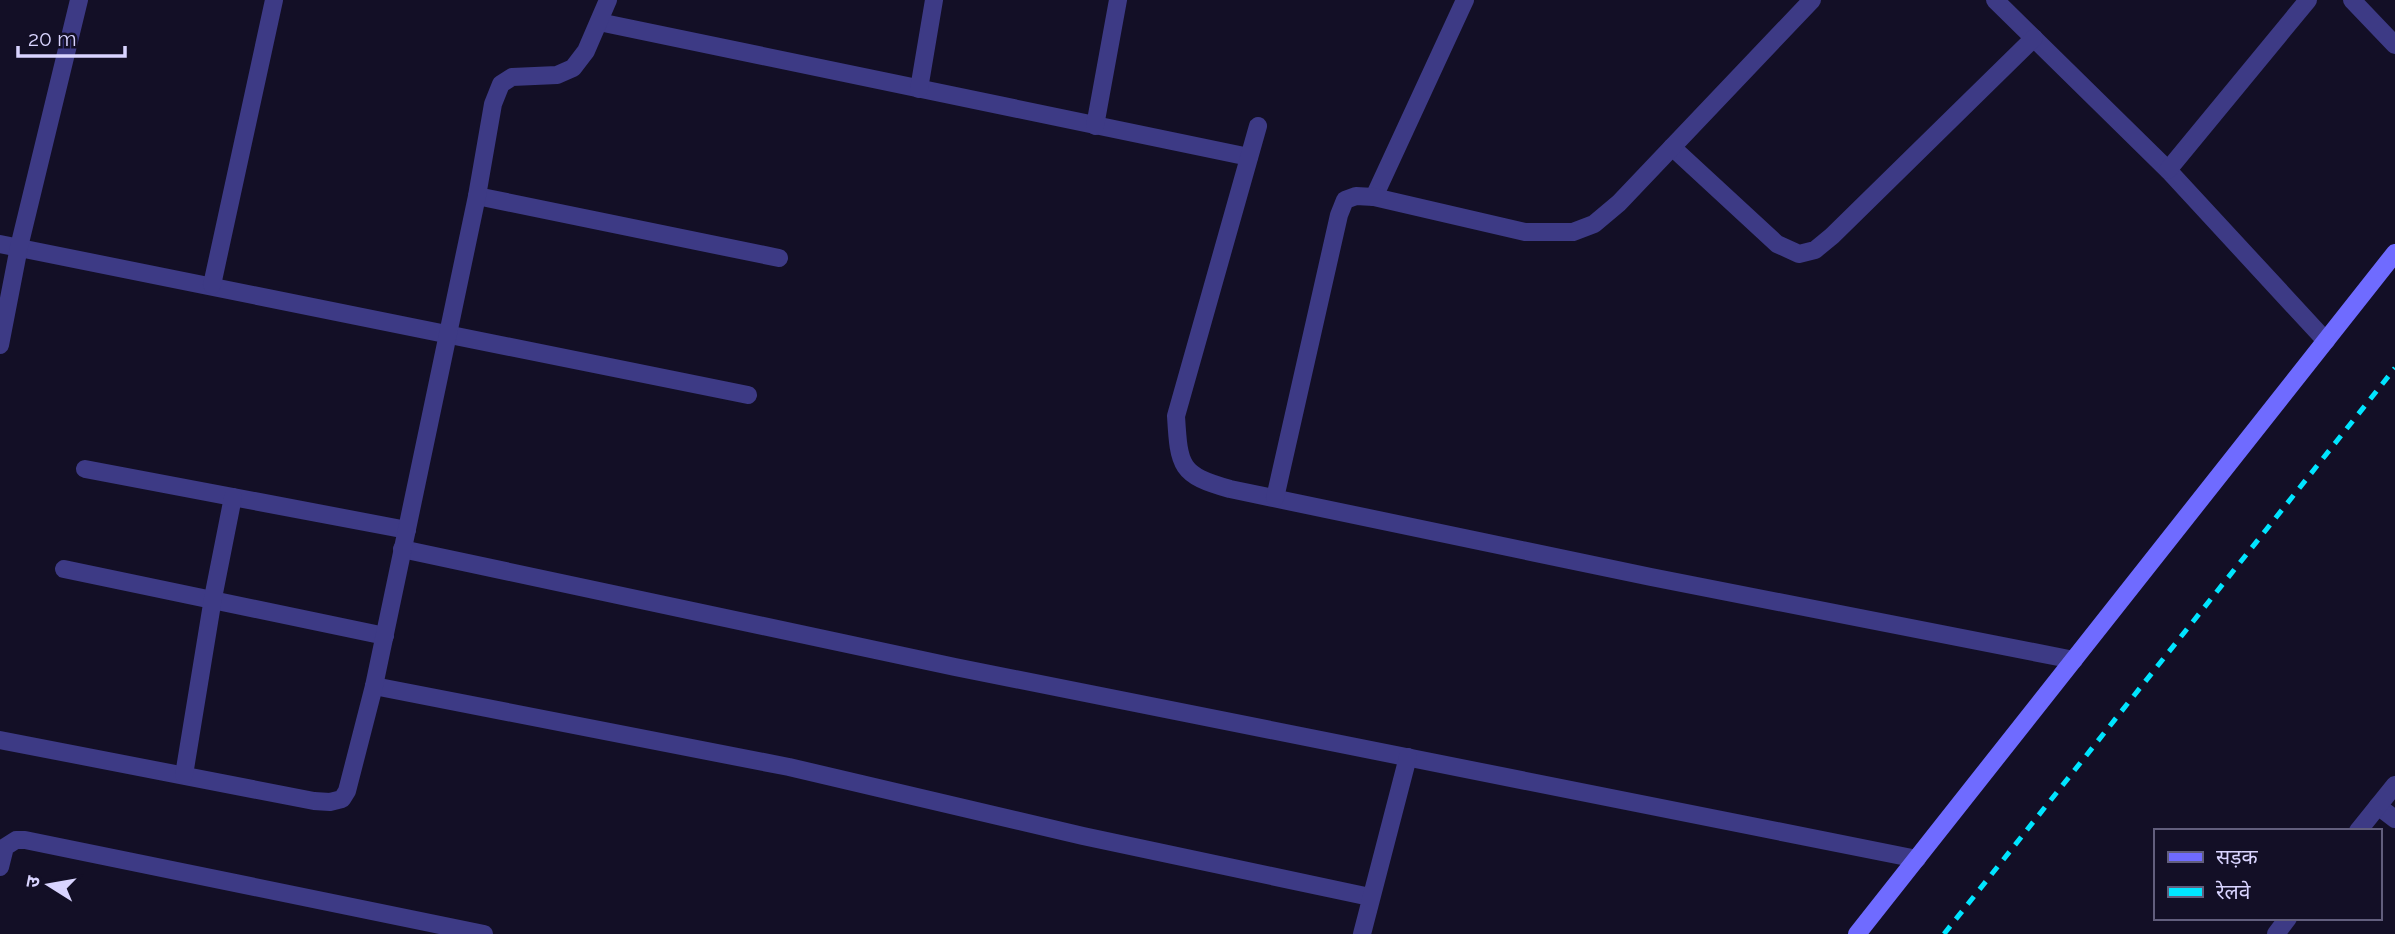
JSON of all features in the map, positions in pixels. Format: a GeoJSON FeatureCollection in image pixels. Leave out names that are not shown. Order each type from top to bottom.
{"type":"FeatureCollection","features":[{"type":"Feature","properties":{"kind":"street"},"geometry":{"type":"LineString","coordinates":[[0,345],[19,247],[79,0]]}},
{"type":"Feature","properties":{"kind":"street"},"geometry":{"type":"LineString","coordinates":[[212,285],[274,0]]}},
{"type":"Feature","properties":{"kind":"street"},"geometry":{"type":"LineString","coordinates":[[0,740],[314,801],[330,802],[342,799],[347,791],[385,636],[477,196],[493,104],[501,84],[512,77],[557,75],[573,68],[586,51],[608,0]]}},
{"type":"Feature","properties":{"kind":"street"},"geometry":{"type":"LineString","coordinates":[[919,89],[934,0]]}},
{"type":"Feature","properties":{"kind":"street"},"geometry":{"type":"LineString","coordinates":[[1095,126],[1118,0]]}},
{"type":"Feature","properties":{"kind":"street"},"geometry":{"type":"LineString","coordinates":[[1374,197],[1465,0]]}},
{"type":"Feature","properties":{"kind":"street"},"geometry":{"type":"LineString","coordinates":[[1275,498],[1339,215],[1345,200],[1356,195],[1374,197],[1525,232],[1573,232],[1594,224],[1619,203],[1812,0]]}},
{"type":"Feature","properties":{"kind":"street"},"geometry":{"type":"LineString","coordinates":[[1995,0],[2168,170],[2326,341]]}},
{"type":"Feature","properties":{"kind":"street"},"geometry":{"type":"LineString","coordinates":[[2168,170],[2308,0]]}},
{"type":"Feature","properties":{"kind":"street"},"geometry":{"type":"LineString","coordinates":[[2351,0],[2395,45]]}},
{"type":"Feature","properties":{"kind":"street"},"geometry":{"type":"LineString","coordinates":[[599,22],[1249,157]]}},
{"type":"Feature","properties":{"kind":"street"},"geometry":{"type":"LineString","coordinates":[[1672,147],[1777,244],[1799,254],[1815,250],[2034,38]]}},
{"type":"Feature","properties":{"kind":"street"},"geometry":{"type":"LineString","coordinates":[[1258,126],[1176,416],[1177,442],[1185,468],[1199,481],[1651,577],[2074,660]]}},
{"type":"Feature","properties":{"kind":"street"},"geometry":{"type":"LineString","coordinates":[[477,196],[779,258]]}},
{"type":"Feature","properties":{"kind":"street"},"geometry":{"type":"LineString","coordinates":[[0,244],[748,395]]}},
{"type":"Feature","properties":{"kind":"street"},"geometry":{"type":"LineString","coordinates":[[1857,934],[2395,253]]}},
{"type":"Feature","properties":{"kind":"street"},"geometry":{"type":"LineString","coordinates":[[85,469],[407,530]]}},
{"type":"Feature","properties":{"kind":"street"},"geometry":{"type":"LineString","coordinates":[[184,775],[213,598],[233,497]]}},
{"type":"Feature","properties":{"kind":"street"},"geometry":{"type":"LineString","coordinates":[[402,549],[955,667],[1917,859]]}},
{"type":"Feature","properties":{"kind":"street"},"geometry":{"type":"LineString","coordinates":[[64,569],[385,636]]}},
{"type":"Feature","properties":{"kind":"street"},"geometry":{"type":"LineString","coordinates":[[374,686],[789,767],[1083,836],[1370,897]]}},
{"type":"Feature","properties":{"kind":"street"},"geometry":{"type":"LineString","coordinates":[[1362,934],[1408,757]]}},
{"type":"Feature","properties":{"kind":"street"},"geometry":{"type":"LineString","coordinates":[[2360,829],[2395,785]]}},
{"type":"Feature","properties":{"kind":"street"},"geometry":{"type":"LineString","coordinates":[[2378,806],[2395,819]]}},
{"type":"Feature","properties":{"kind":"street"},"geometry":{"type":"LineString","coordinates":[[0,867],[5,847],[16,840],[25,840],[484,934]]}},
{"type":"Feature","properties":{"kind":"railway"},"geometry":{"type":"LineString","coordinates":[[1944,934],[2395,368]]}}]}
